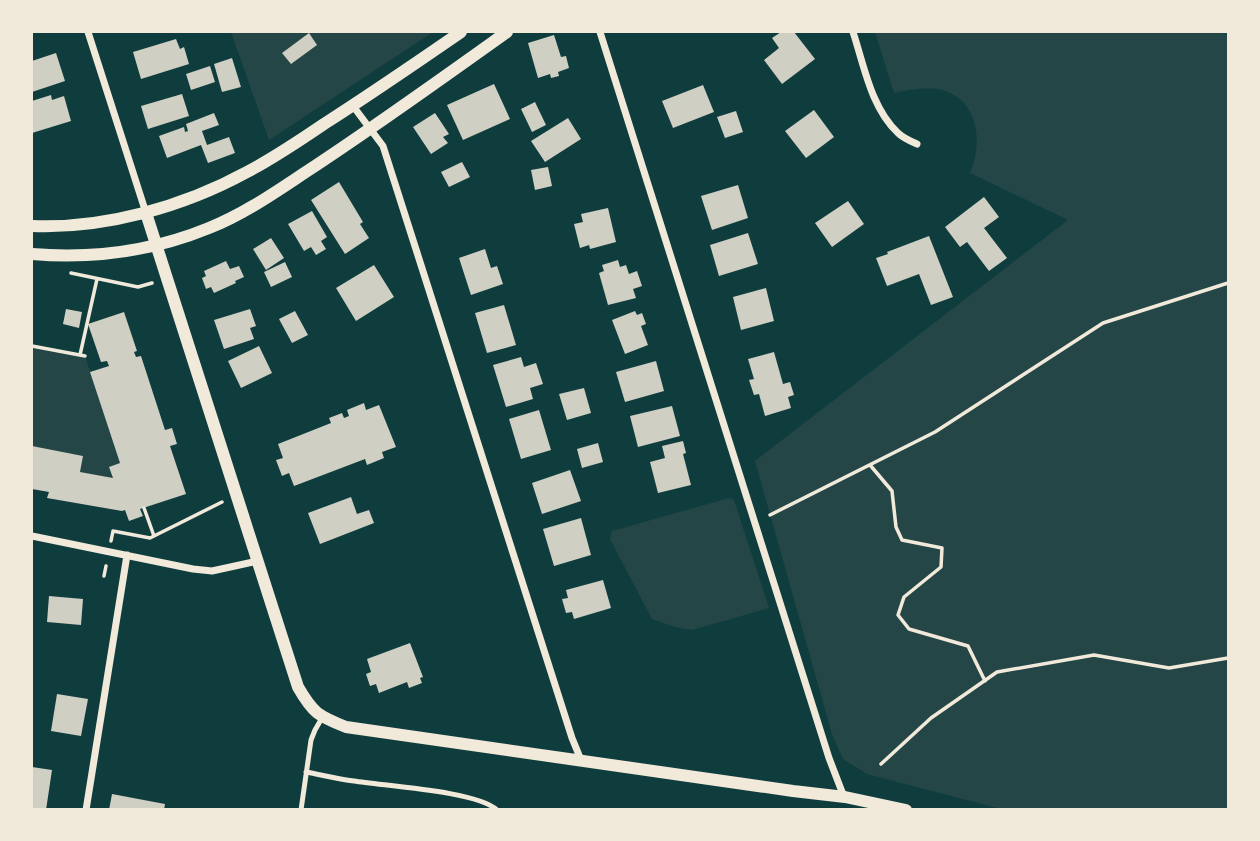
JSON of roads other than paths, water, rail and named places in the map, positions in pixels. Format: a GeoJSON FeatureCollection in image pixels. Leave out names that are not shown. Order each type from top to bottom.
{"type":"FeatureCollection","features":[{"type":"Feature","properties":{"kind":"street"},"geometry":{"type":"LineString","coordinates":[[88,32],[298,687],[308,704],[322,718],[346,727],[845,797],[905,810]]}},
{"type":"Feature","properties":{"kind":"street"},"geometry":{"type":"LineString","coordinates":[[32,226],[80,225],[146,213],[211,190],[276,156],[461,32]]}},
{"type":"Feature","properties":{"kind":"street"},"geometry":{"type":"LineString","coordinates":[[32,254],[112,254],[157,245],[211,228],[240,214],[371,129],[507,32]]}},
{"type":"Feature","properties":{"kind":"street"},"geometry":{"type":"LineString","coordinates":[[600,32],[829,758],[845,797]]}},
{"type":"Feature","properties":{"kind":"street"},"geometry":{"type":"LineString","coordinates":[[853,32],[874,96],[883,114],[900,135],[917,144]]}},
{"type":"Feature","properties":{"kind":"street"},"geometry":{"type":"LineString","coordinates":[[353,106],[383,146],[581,761]]}},
{"type":"Feature","properties":{"kind":"street"},"geometry":{"type":"LineString","coordinates":[[32,536],[193,569],[212,571],[258,561]]}},
{"type":"Feature","properties":{"kind":"street"},"geometry":{"type":"LineString","coordinates":[[86,810],[127,555]]}},
{"type":"Feature","properties":{"kind":"lane"},"geometry":{"type":"LineString","coordinates":[[301,810],[311,740],[322,718]]}},
{"type":"Feature","properties":{"kind":"lane"},"geometry":{"type":"LineString","coordinates":[[306,772],[354,782],[437,792],[477,800],[494,806],[497,810]]}}]}
